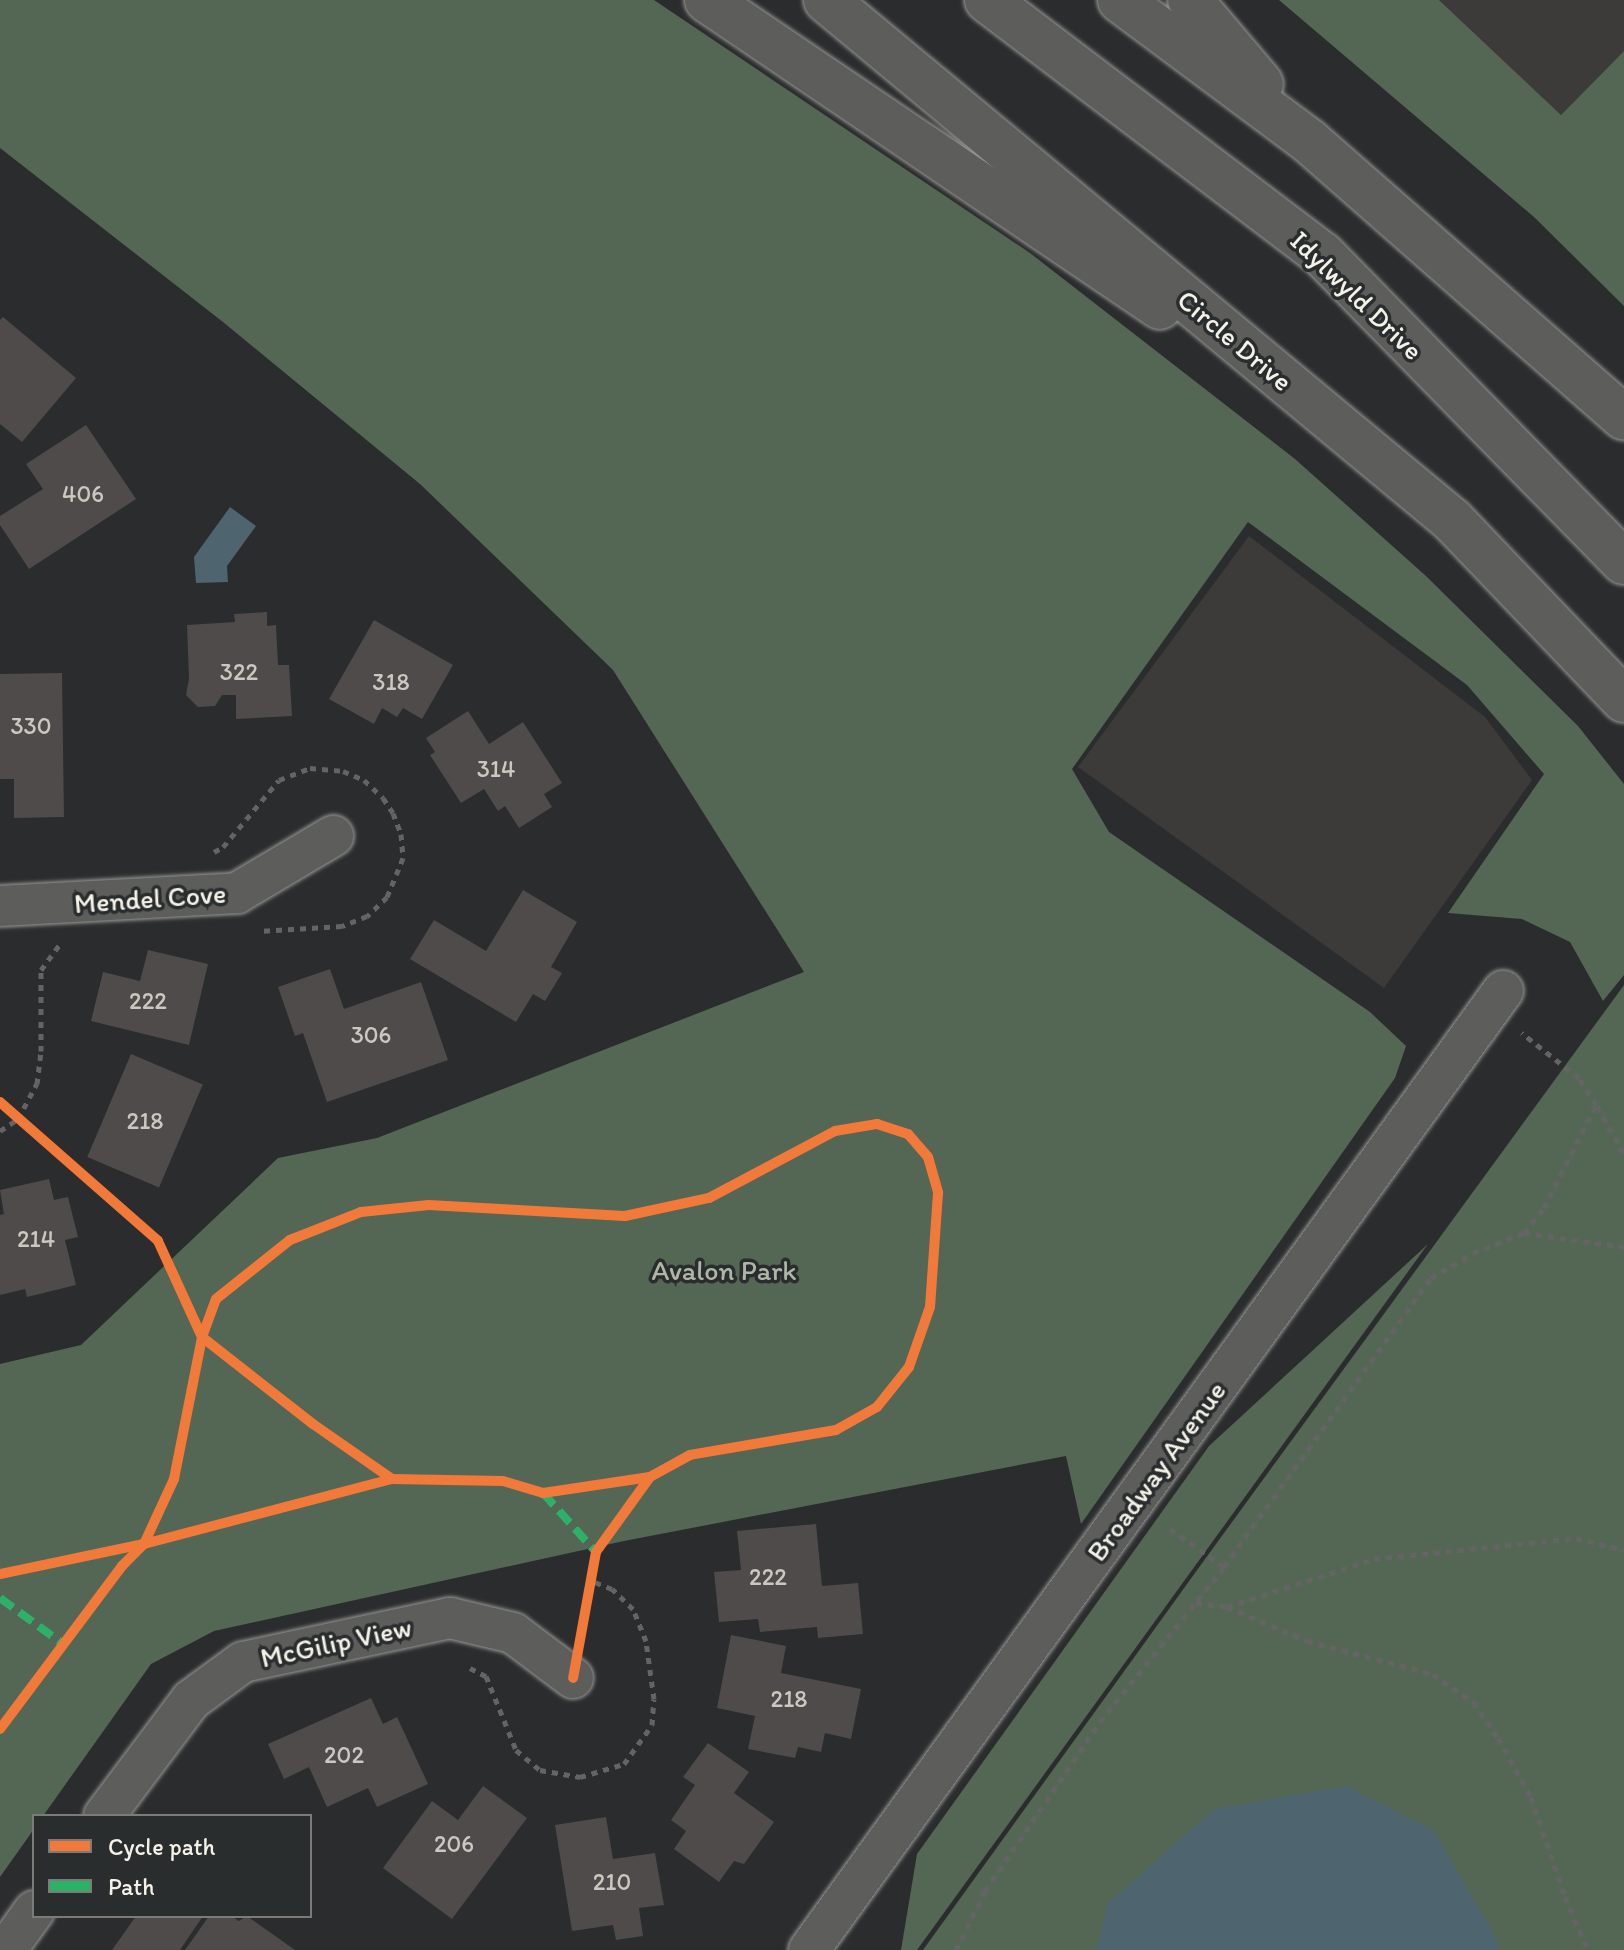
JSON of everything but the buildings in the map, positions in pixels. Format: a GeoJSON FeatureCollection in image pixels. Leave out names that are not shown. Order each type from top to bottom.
{"type":"FeatureCollection","features":[{"type":"Feature","properties":{"kind":"highway"},"geometry":{"type":"LineString","coordinates":[[707,0],[1118,280],[1314,406]]}},
{"type":"Feature","properties":{"kind":"highway","name":"Circle Drive"},"geometry":{"type":"LineString","coordinates":[[826,0],[1452,520],[1624,700]]}},
{"type":"Feature","properties":{"kind":"highway","name":"Idylwyld Drive"},"geometry":{"type":"LineString","coordinates":[[987,0],[1322,254],[1624,562]]}},
{"type":"Feature","properties":{"kind":"highway"},"geometry":{"type":"LineString","coordinates":[[1120,0],[1309,141],[1624,418]]}},
{"type":"Feature","properties":{"kind":"highway"},"geometry":{"type":"LineString","coordinates":[[1190,0],[1309,141]]}},
{"type":"Feature","properties":{"kind":"street","name":"Mendel Cove"},"geometry":{"type":"LineString","coordinates":[[0,906],[237,893],[333,836]]}},
{"type":"Feature","properties":{"kind":"street","name":"Broadway Avenue"},"geometry":{"type":"LineString","coordinates":[[809,1950],[1497,1000]]}},
{"type":"Feature","properties":{"kind":"street","name":"McGilip View"},"geometry":{"type":"LineString","coordinates":[[106,1814],[191,1700],[243,1662],[450,1618],[513,1633],[573,1678]]}},
{"type":"Feature","properties":{"kind":"street"},"geometry":{"type":"LineString","coordinates":[[6,1950],[32,1914]]}},
{"type":"Feature","properties":{"kind":"path"},"geometry":{"type":"LineString","coordinates":[[1497,1000],[1579,1078],[1624,1154]]}},
{"type":"Feature","properties":{"kind":"path"},"geometry":{"type":"LineString","coordinates":[[1524,1233],[1544,1208],[1596,1105]]}},
{"type":"Feature","properties":{"kind":"path"},"geometry":{"type":"LineString","coordinates":[[9,1110],[18,1119]]}},
{"type":"Feature","properties":{"kind":"path"},"geometry":{"type":"LineString","coordinates":[[956,1950],[985,1891],[1100,1722],[1224,1567],[1431,1278],[1473,1253],[1524,1233],[1624,1247]]}},
{"type":"Feature","properties":{"kind":"path"},"geometry":{"type":"LineString","coordinates":[[1133,1503],[1224,1567]]}},
{"type":"Feature","properties":{"kind":"path"},"geometry":{"type":"LineString","coordinates":[[1227,1607],[1374,1559],[1576,1538],[1624,1550]]}},
{"type":"Feature","properties":{"kind":"path"},"geometry":{"type":"LineString","coordinates":[[459,1665],[486,1676],[516,1750],[540,1770],[580,1777],[624,1764],[652,1725],[654,1699],[646,1641],[633,1609],[612,1589],[590,1580],[587,1594]]}},
{"type":"Feature","properties":{"kind":"path"},"geometry":{"type":"LineString","coordinates":[[1195,1603],[1227,1607],[1307,1641],[1433,1674],[1473,1702],[1498,1738],[1531,1797],[1565,1897],[1588,1950]]}},
{"type":"Feature","properties":{"kind":"shaded area"},"geometry":{"type":"Polygon","coordinates":[[[1439,0],[1624,0],[1624,51],[1561,115],[1439,0]]]}},
{"type":"Feature","properties":{"kind":"shaded area"},"geometry":{"type":"Polygon","coordinates":[[[1249,536],[1485,717],[1532,780],[1384,988],[1078,767],[1249,536]]]}},
{"type":"Feature","properties":{"kind":"green space","name":"Avalon Park"},"geometry":{"type":"Polygon","coordinates":[[[0,0],[654,0],[1030,253],[1295,459],[1426,576],[1578,726],[1624,784],[1624,975],[1603,1001],[1570,942],[1522,919],[1448,913],[1544,774],[1467,685],[1248,522],[1072,769],[1109,832],[1370,1012],[1406,1046],[1395,1078],[1081,1524],[1066,1456],[624,1541],[214,1631],[151,1664],[44,1814],[32,1814],[32,1832],[0,1877],[0,1364],[81,1345],[278,1158],[377,1138],[804,972],[613,670],[420,484],[223,322],[0,148],[0,0]]]}},
{"type":"Feature","properties":{"kind":"green space"},"geometry":{"type":"Polygon","coordinates":[[[1279,0],[1439,0],[1561,115],[1624,51],[1624,306],[1534,217],[1279,0]]]}},
{"type":"Feature","properties":{"kind":"green space"},"geometry":{"type":"Polygon","coordinates":[[[1624,985],[1624,1950],[923,1950],[1208,1555],[1624,985]]]}},
{"type":"Feature","properties":{"kind":"green space"},"geometry":{"type":"Polygon","coordinates":[[[1428,1244],[917,1950],[901,1950],[917,1854],[1209,1446],[1428,1244]]]}},
{"type":"Feature","properties":{"kind":"water"},"geometry":{"type":"Polygon","coordinates":[[[230,507],[256,526],[227,566],[228,582],[196,583],[194,557],[230,507]]]}},
{"type":"Feature","properties":{"kind":"water"},"geometry":{"type":"Polygon","coordinates":[[[1346,1786],[1434,1831],[1496,1938],[1499,1950],[1096,1950],[1108,1903],[1214,1809],[1346,1786]]]}},
{"type":"Feature","properties":{"kind":"marked path"},"geometry":{"type":"LineString","coordinates":[[543,1493],[596,1552]]}},
{"type":"Feature","properties":{"kind":"marked path"},"geometry":{"type":"LineString","coordinates":[[0,1598],[63,1644]]}},
{"type":"Feature","properties":{"kind":"cycle path"},"geometry":{"type":"LineString","coordinates":[[0,1102],[158,1241],[202,1337],[313,1424],[392,1479]]}},
{"type":"Feature","properties":{"kind":"cycle path"},"geometry":{"type":"LineString","coordinates":[[0,1729],[122,1566],[144,1544],[174,1479],[202,1337],[216,1299],[290,1240],[361,1212],[429,1205],[625,1216],[709,1198],[835,1131],[877,1124],[908,1134],[928,1157],[938,1193],[930,1307],[909,1367],[877,1407],[836,1430],[690,1455],[650,1477],[596,1552],[573,1678]]}},
{"type":"Feature","properties":{"kind":"cycle path"},"geometry":{"type":"LineString","coordinates":[[0,1574],[144,1544],[392,1479],[503,1481],[543,1493],[650,1477]]}}]}
